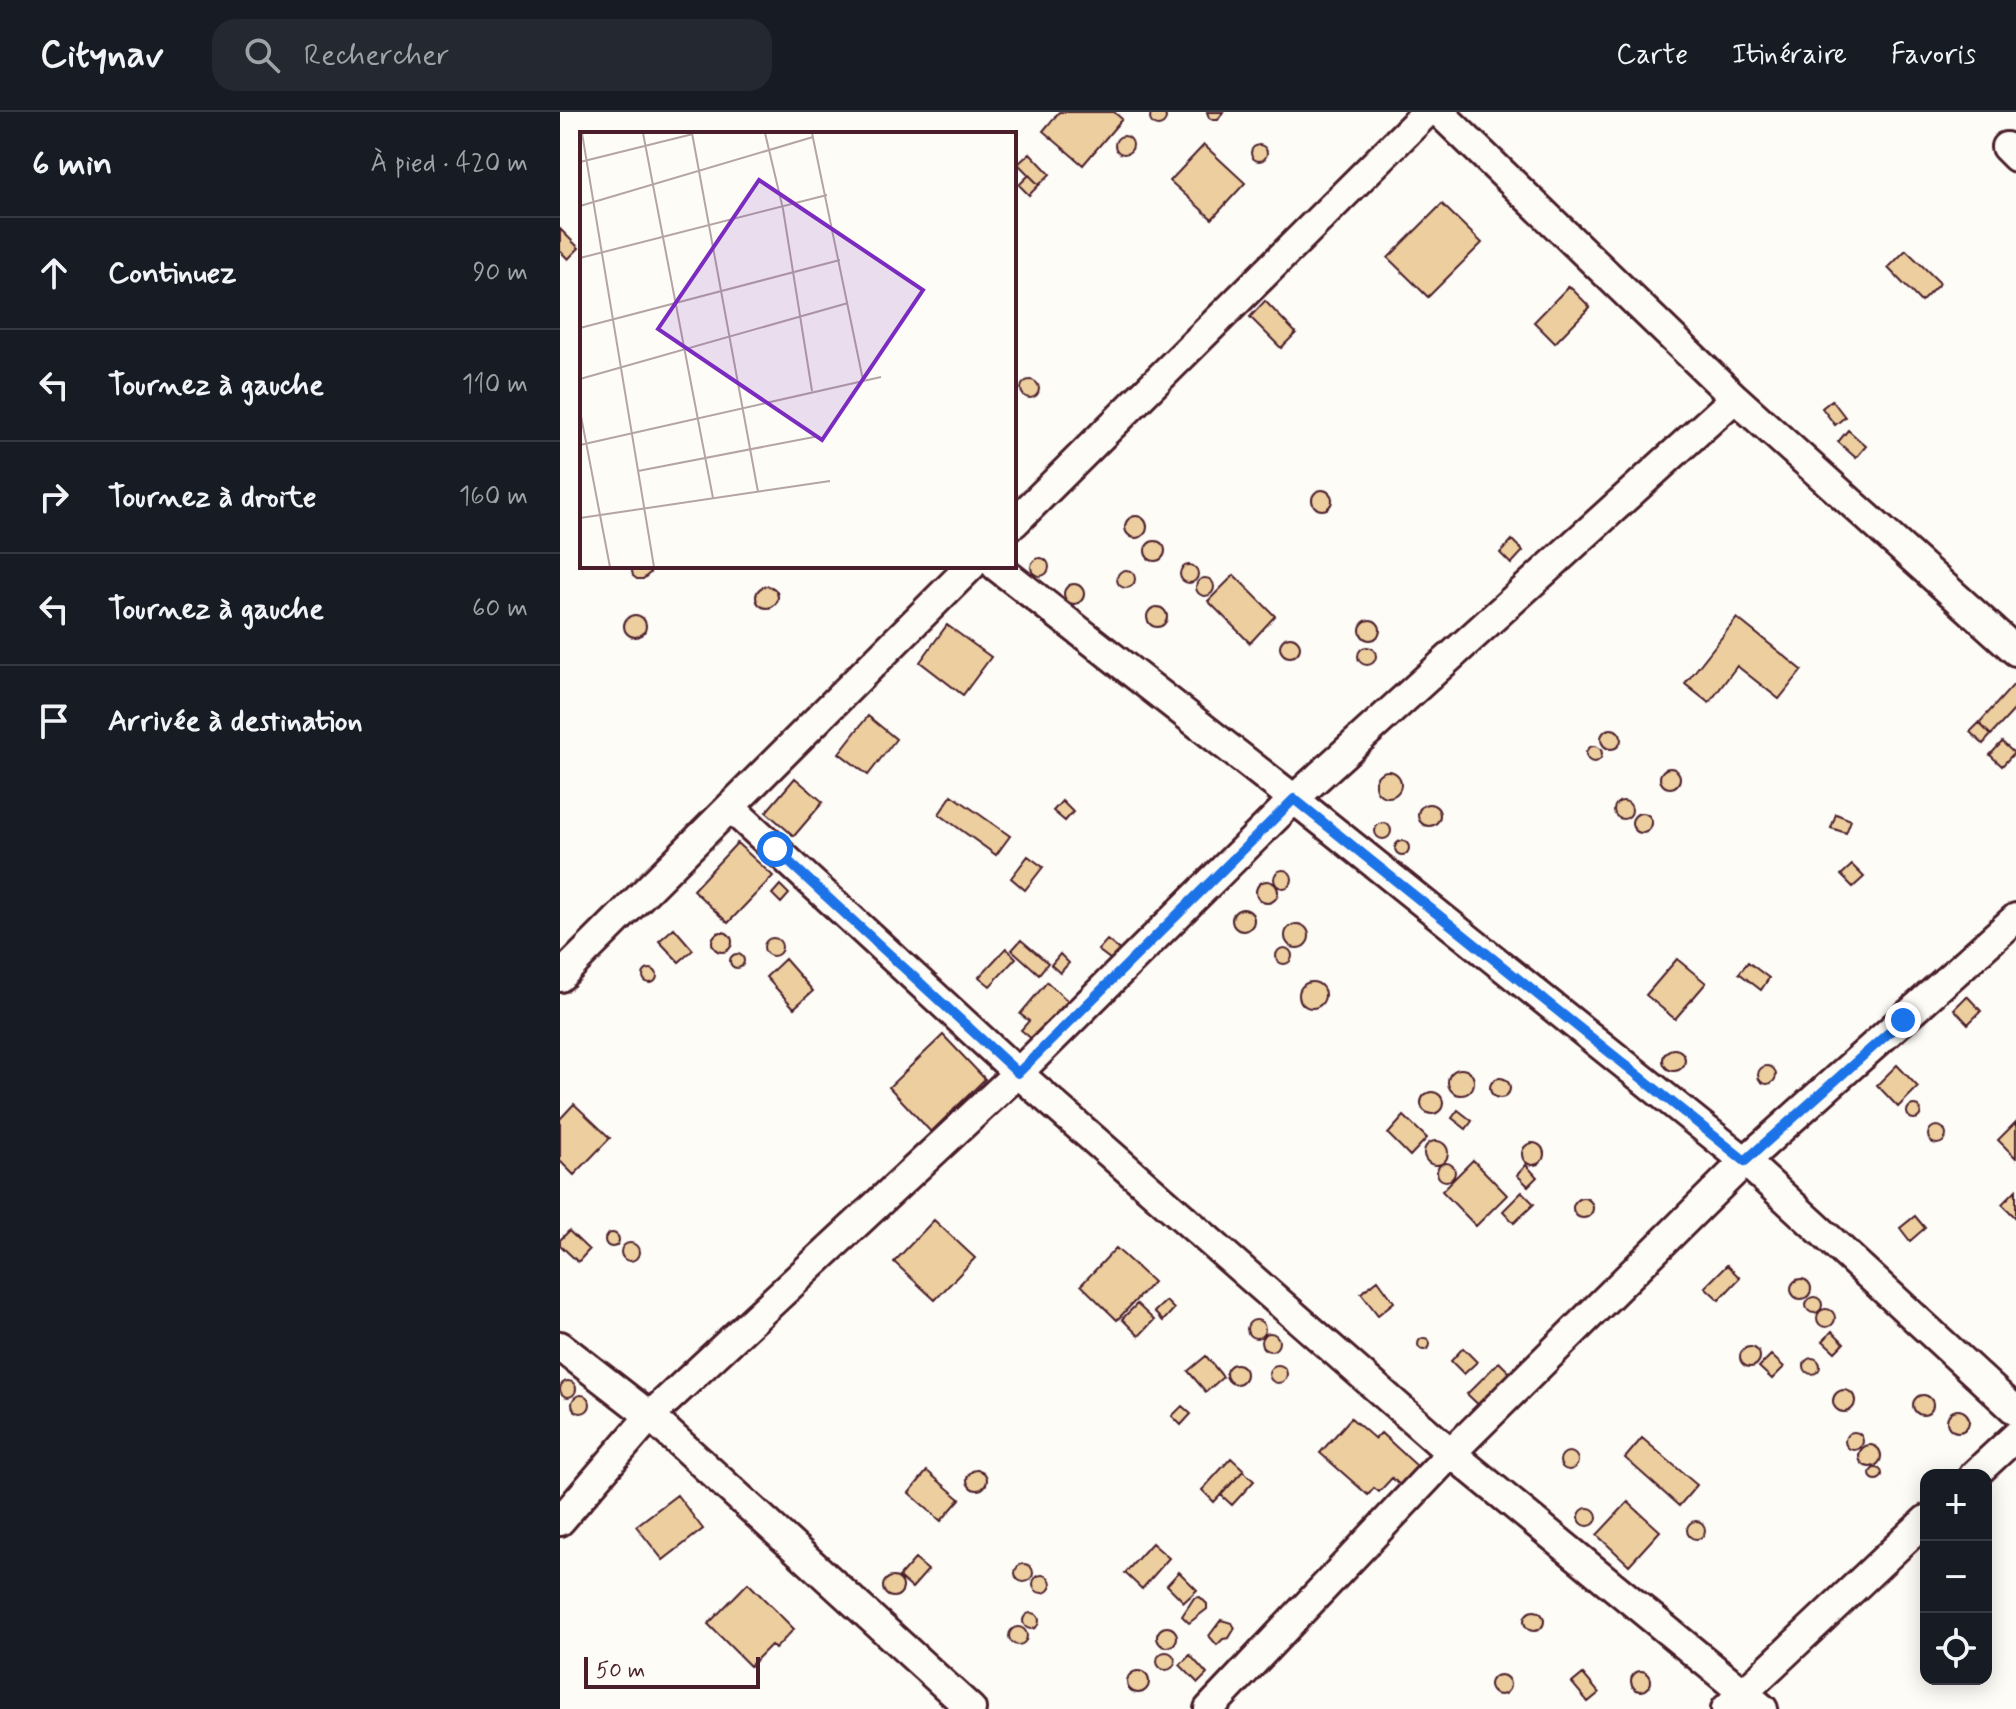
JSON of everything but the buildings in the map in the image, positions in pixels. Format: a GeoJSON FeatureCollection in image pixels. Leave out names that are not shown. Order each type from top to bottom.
{"type":"FeatureCollection","features":[{"type":"Feature","properties":{"kind":"street"},"geometry":{"type":"LineString","coordinates":[[1016,521],[1427,112]]}},
{"type":"Feature","properties":{"kind":"street"},"geometry":{"type":"LineString","coordinates":[[1439,112],[1735,398],[2016,651]]}},
{"type":"Feature","properties":{"kind":"street"},"geometry":{"type":"LineString","coordinates":[[560,1521],[650,1416],[1018,1073],[1294,799],[1735,398]]}},
{"type":"Feature","properties":{"kind":"street"},"geometry":{"type":"LineString","coordinates":[[560,977],[969,568]]}},
{"type":"Feature","properties":{"kind":"street"},"geometry":{"type":"LineString","coordinates":[[999,568],[1294,799],[1745,1161],[2016,1411]]}},
{"type":"Feature","properties":{"kind":"street"},"geometry":{"type":"LineString","coordinates":[[731,808],[1018,1073],[1451,1453],[1744,1703],[1920,1526]]}},
{"type":"Feature","properties":{"kind":"street"},"geometry":{"type":"LineString","coordinates":[[1209,1709],[1451,1453],[1745,1161],[2016,918]]}},
{"type":"Feature","properties":{"kind":"street"},"geometry":{"type":"LineString","coordinates":[[560,1346],[650,1416],[971,1709]]}},
{"type":"Feature","properties":{"kind":"street"},"geometry":{"type":"LineString","coordinates":[[1980,1469],[2016,1436]]}},
{"type":"Feature","properties":{"kind":"route"},"geometry":{"type":"LineString","coordinates":[[775,849],[1018,1073],[1294,799],[1745,1161],[1903,1020]]}}]}
